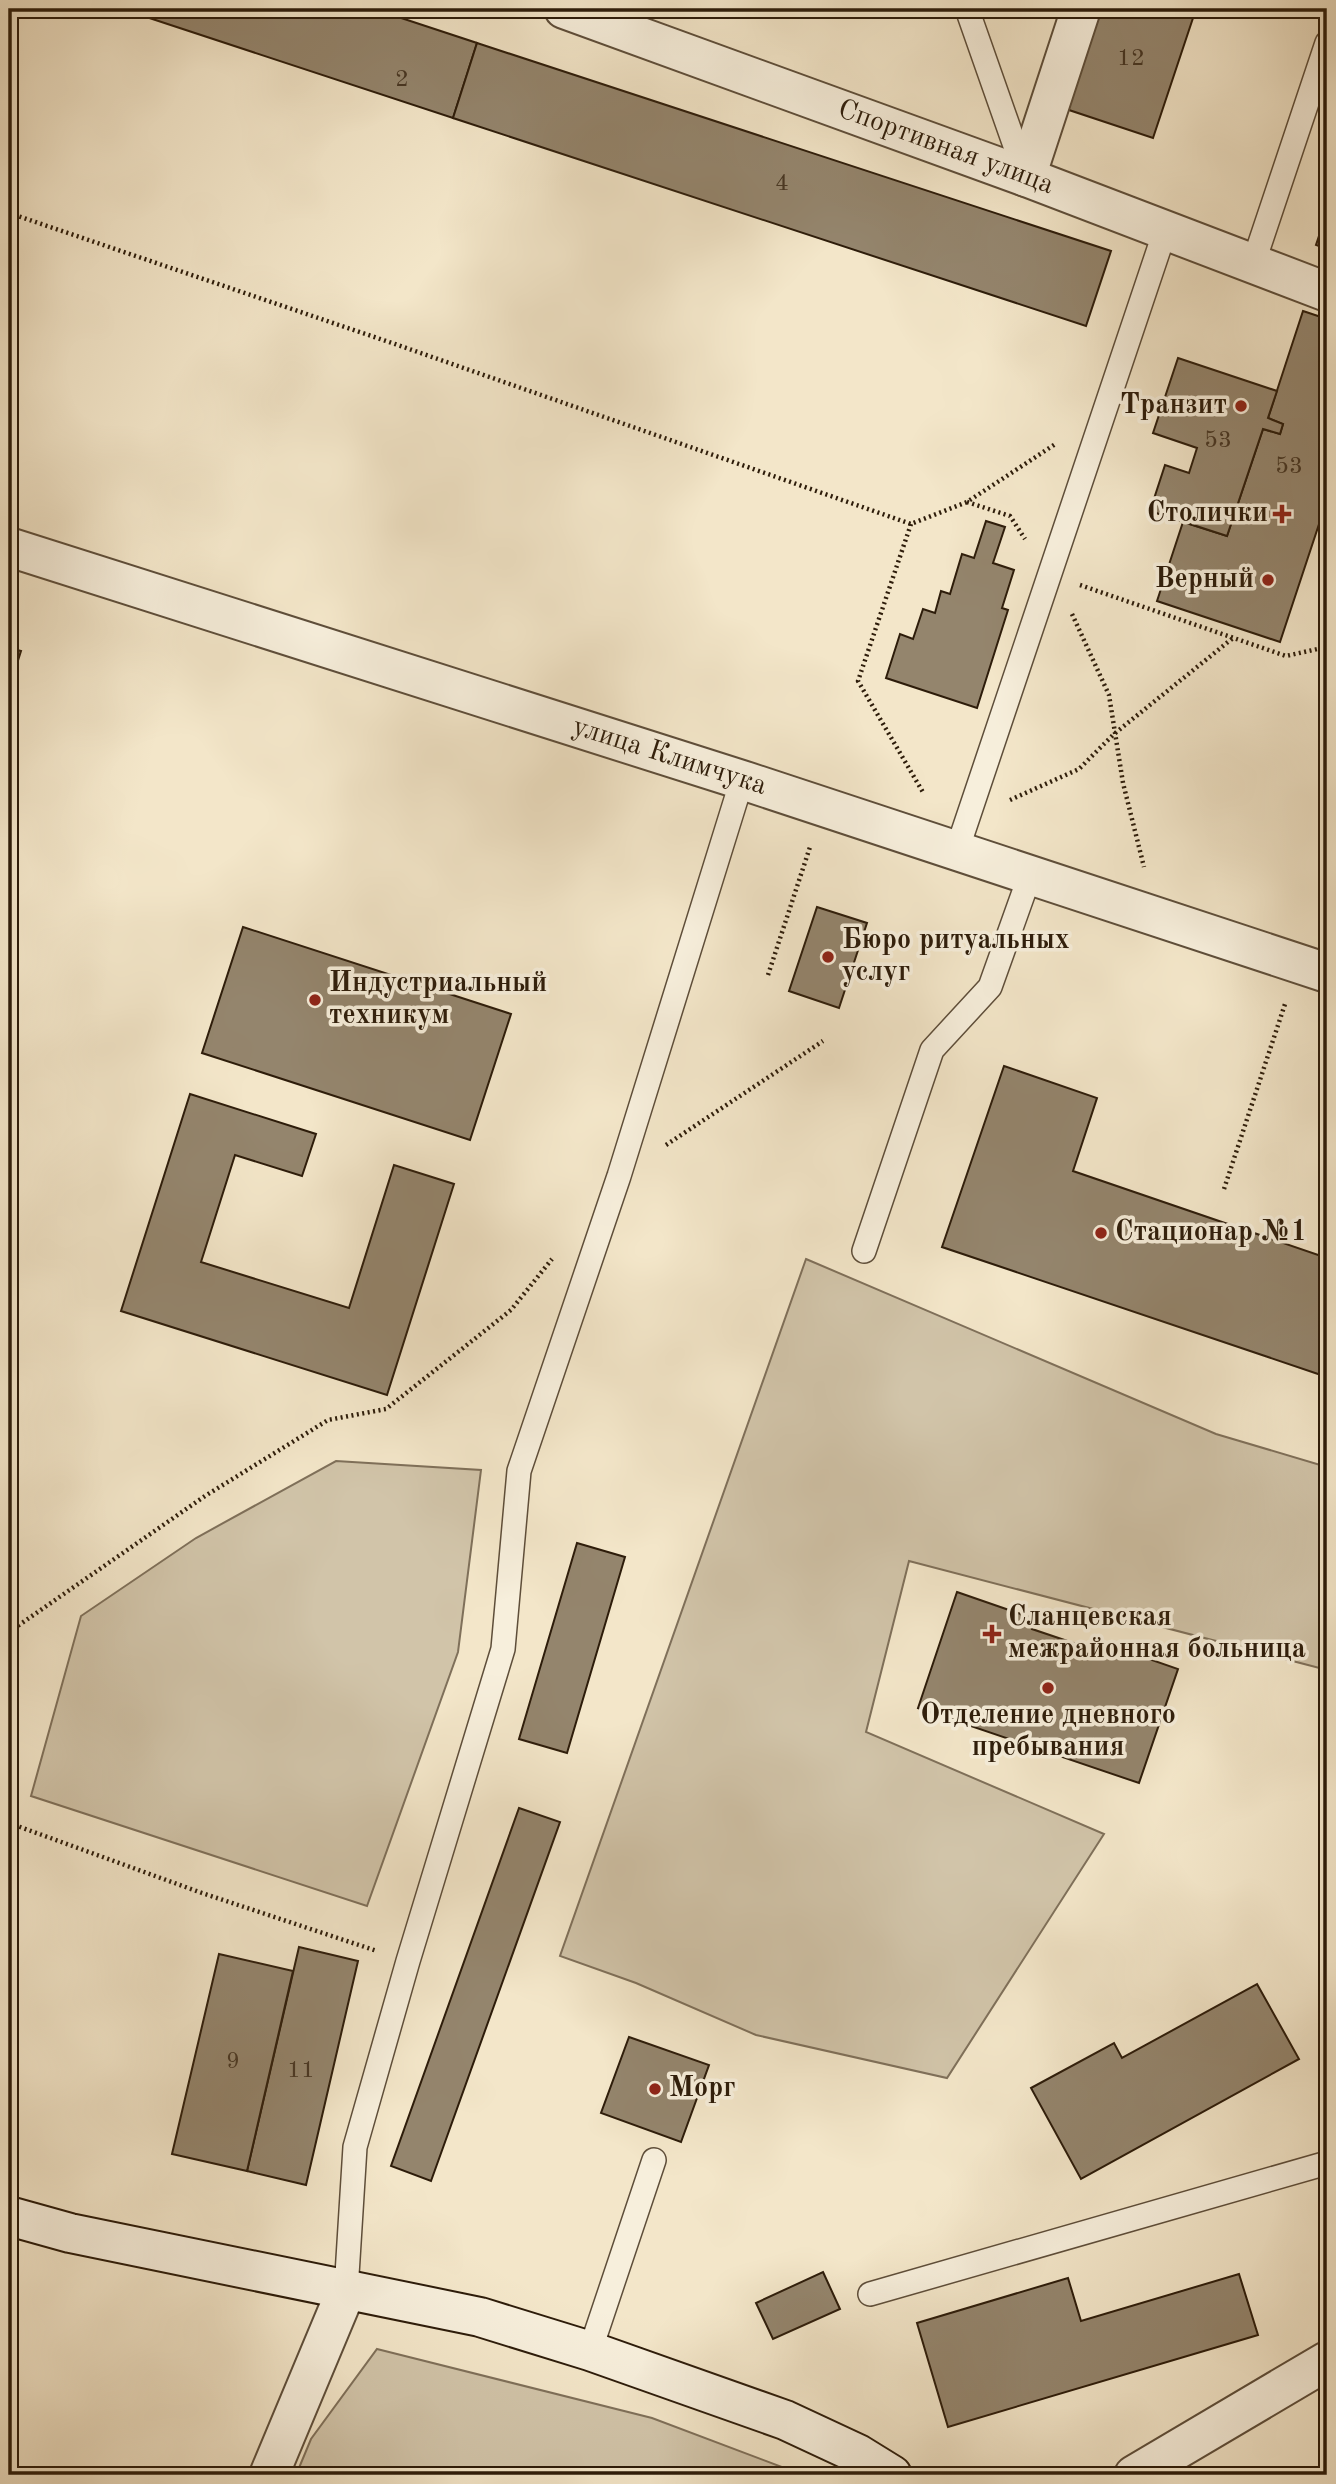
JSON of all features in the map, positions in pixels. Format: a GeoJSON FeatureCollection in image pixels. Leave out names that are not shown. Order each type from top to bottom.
{"type":"FeatureCollection","features":[{"type":"Feature","properties":{"kind":"street","name":"Спортивная улица"},"geometry":{"type":"LineString","coordinates":[[564,9],[1026,177],[1327,292]]}},
{"type":"Feature","properties":{"kind":"street"},"geometry":{"type":"LineString","coordinates":[[1026,177],[1081,9]]}},
{"type":"Feature","properties":{"kind":"street","name":"улица Климчука"},"geometry":{"type":"LineString","coordinates":[[9,547],[823,806],[1313,968]]}},
{"type":"Feature","properties":{"kind":"street"},"geometry":{"type":"LineString","coordinates":[[9,2216],[69,2233],[480,2317],[590,2351],[785,2420],[858,2454],[891,2475]]}},
{"type":"Feature","properties":{"kind":"street"},"geometry":{"type":"LineString","coordinates":[[269,2475],[346,2291]]}},
{"type":"Feature","properties":{"kind":"street"},"geometry":{"type":"LineString","coordinates":[[1134,2475],[1327,2361]]}},
{"type":"Feature","properties":{"kind":"lane"},"geometry":{"type":"LineString","coordinates":[[967,9],[1026,177]]}},
{"type":"Feature","properties":{"kind":"lane"},"geometry":{"type":"LineString","coordinates":[[1253,264],[1327,43]]}},
{"type":"Feature","properties":{"kind":"lane"},"geometry":{"type":"LineString","coordinates":[[957,850],[1165,230]]}},
{"type":"Feature","properties":{"kind":"lane"},"geometry":{"type":"LineString","coordinates":[[346,2291],[355,2147],[408,1961],[503,1649],[519,1471],[619,1176],[742,780]]}},
{"type":"Feature","properties":{"kind":"lane"},"geometry":{"type":"LineString","coordinates":[[864,1251],[932,1050],[990,987],[1030,875]]}},
{"type":"Feature","properties":{"kind":"lane"},"geometry":{"type":"LineString","coordinates":[[590,2351],[654,2160]]}},
{"type":"Feature","properties":{"kind":"lane"},"geometry":{"type":"LineString","coordinates":[[870,2294],[1327,2163]]}},
{"type":"Feature","properties":{"kind":"path"},"geometry":{"type":"LineString","coordinates":[[9,213],[911,524],[967,502],[1102,414]]}},
{"type":"Feature","properties":{"kind":"path"},"geometry":{"type":"LineString","coordinates":[[967,502],[1010,516],[1068,606],[1109,695],[1123,783],[1156,917]]}},
{"type":"Feature","properties":{"kind":"path"},"geometry":{"type":"LineString","coordinates":[[911,524],[858,681],[957,850]]}},
{"type":"Feature","properties":{"kind":"path"},"geometry":{"type":"LineString","coordinates":[[1049,575],[1286,656],[1322,648]]}},
{"type":"Feature","properties":{"kind":"path"},"geometry":{"type":"LineString","coordinates":[[1008,800],[1079,769],[1114,734],[1233,638]]}},
{"type":"Feature","properties":{"kind":"path"},"geometry":{"type":"LineString","coordinates":[[768,975],[823,806]]}},
{"type":"Feature","properties":{"kind":"path"},"geometry":{"type":"LineString","coordinates":[[1224,1189],[1313,968]]}},
{"type":"Feature","properties":{"kind":"path"},"geometry":{"type":"LineString","coordinates":[[619,1176],[822,1041]]}},
{"type":"Feature","properties":{"kind":"path"},"geometry":{"type":"LineString","coordinates":[[9,1632],[205,1496],[328,1420],[386,1409],[511,1310],[553,1258]]}},
{"type":"Feature","properties":{"kind":"path"},"geometry":{"type":"LineString","coordinates":[[9,1824],[202,1893],[408,1961]]}},
{"type":"Feature","properties":{"kind":"shaded area"},"geometry":{"type":"Polygon","coordinates":[[[806,1259],[1216,1434],[1327,1467],[1327,1670],[909,1561],[866,1732],[1104,1834],[947,2078],[756,2035],[636,1983],[560,1956],[806,1259]]]}},
{"type":"Feature","properties":{"kind":"shaded area"},"geometry":{"type":"Polygon","coordinates":[[[336,1461],[481,1470],[458,1652],[367,1906],[31,1796],[81,1616],[196,1538],[336,1461]]]}},
{"type":"Feature","properties":{"kind":"shaded area"},"geometry":{"type":"Polygon","coordinates":[[[377,2349],[652,2418],[803,2475],[296,2475],[311,2439],[377,2349]]]}},
{"type":"Feature","properties":{"kind":"building"},"geometry":{"type":"Polygon","coordinates":[[[122,9],[374,9],[477,43],[453,118],[122,9]]]}},
{"type":"Feature","properties":{"kind":"building"},"geometry":{"type":"Polygon","coordinates":[[[1099,9],[1196,9],[1153,138],[1066,109],[1099,9]]]}},
{"type":"Feature","properties":{"kind":"building"},"geometry":{"type":"Polygon","coordinates":[[[477,43],[1111,251],[1086,326],[453,118],[477,43]]]}},
{"type":"Feature","properties":{"kind":"building"},"geometry":{"type":"Polygon","coordinates":[[[1327,212],[1327,249],[1316,245],[1327,212]]]}},
{"type":"Feature","properties":{"kind":"building"},"geometry":{"type":"Polygon","coordinates":[[[1303,311],[1327,319],[1327,500],[1280,642],[1157,601],[1183,522],[1227,536],[1263,429],[1280,434],[1283,424],[1268,418],[1303,311]]]}},
{"type":"Feature","properties":{"kind":"building"},"geometry":{"type":"Polygon","coordinates":[[[1178,358],[1277,391],[1268,418],[1283,424],[1280,434],[1263,429],[1227,536],[1150,511],[1165,465],[1189,473],[1197,448],[1153,433],[1178,358]]]}},
{"type":"Feature","properties":{"kind":"building"},"geometry":{"type":"Polygon","coordinates":[[[986,521],[1005,527],[993,563],[1014,570],[1002,608],[1008,610],[977,708],[886,678],[900,634],[913,639],[923,609],[935,613],[941,591],[950,594],[962,554],[974,558],[986,521]]]}},
{"type":"Feature","properties":{"kind":"building"},"geometry":{"type":"Polygon","coordinates":[[[9,648],[21,651],[9,689],[9,648]]]}},
{"type":"Feature","properties":{"kind":"building","name":"Бюро ритуальных услуг"},"geometry":{"type":"Polygon","coordinates":[[[817,907],[867,923],[839,1008],[789,991],[817,907]]]}},
{"type":"Feature","properties":{"kind":"building"},"geometry":{"type":"Polygon","coordinates":[[[243,927],[511,1014],[470,1140],[202,1053],[243,927]]]}},
{"type":"Feature","properties":{"kind":"building","name":"Стационар №1"},"geometry":{"type":"Polygon","coordinates":[[[1004,1066],[1097,1098],[1073,1171],[1327,1258],[1327,1377],[942,1247],[1004,1066]]]}},
{"type":"Feature","properties":{"kind":"building"},"geometry":{"type":"Polygon","coordinates":[[[190,1094],[316,1134],[302,1176],[235,1155],[201,1262],[349,1308],[394,1165],[454,1184],[387,1395],[121,1311],[190,1094]]]}},
{"type":"Feature","properties":{"kind":"building"},"geometry":{"type":"Polygon","coordinates":[[[577,1543],[625,1557],[567,1753],[519,1739],[577,1543]]]}},
{"type":"Feature","properties":{"kind":"building","name":"Отделение дневного пребывания"},"geometry":{"type":"Polygon","coordinates":[[[957,1592],[1035,1619],[1032,1629],[1103,1653],[1106,1644],[1178,1669],[1139,1783],[918,1708],[957,1592]]]}},
{"type":"Feature","properties":{"kind":"building"},"geometry":{"type":"Polygon","coordinates":[[[519,1808],[560,1822],[431,2181],[391,2166],[519,1808]]]}},
{"type":"Feature","properties":{"kind":"building"},"geometry":{"type":"Polygon","coordinates":[[[299,1947],[358,1961],[306,2185],[247,2171],[299,1947]]]}},
{"type":"Feature","properties":{"kind":"building"},"geometry":{"type":"Polygon","coordinates":[[[219,1954],[293,1971],[247,2171],[172,2154],[219,1954]]]}},
{"type":"Feature","properties":{"kind":"building"},"geometry":{"type":"Polygon","coordinates":[[[1257,1984],[1299,2059],[1081,2179],[1031,2088],[1114,2043],[1122,2058],[1257,1984]]]}},
{"type":"Feature","properties":{"kind":"building","name":"Морг"},"geometry":{"type":"Polygon","coordinates":[[[629,2037],[709,2065],[681,2142],[601,2113],[629,2037]]]}},
{"type":"Feature","properties":{"kind":"building"},"geometry":{"type":"Polygon","coordinates":[[[823,2272],[840,2309],[773,2339],[756,2303],[823,2272]]]}},
{"type":"Feature","properties":{"kind":"building"},"geometry":{"type":"Polygon","coordinates":[[[1239,2274],[1258,2335],[948,2427],[917,2323],[1068,2278],[1081,2321],[1239,2274]]]}},
{"type":"Feature","properties":{"kind":"place","name":"Транзит"},"geometry":{"type":"Point","coordinates":[1241,406]}},
{"type":"Feature","properties":{"kind":"place","name":"Столички"},"geometry":{"type":"Point","coordinates":[1282,514]}},
{"type":"Feature","properties":{"kind":"place","name":"Верный"},"geometry":{"type":"Point","coordinates":[1268,580]}},
{"type":"Feature","properties":{"kind":"place","name":"Бюро ритуальных услуг"},"geometry":{"type":"Point","coordinates":[828,957]}},
{"type":"Feature","properties":{"kind":"place","name":"Индустриальный техникум"},"geometry":{"type":"Point","coordinates":[315,1000]}},
{"type":"Feature","properties":{"kind":"place","name":"Стационар №1"},"geometry":{"type":"Point","coordinates":[1101,1233]}},
{"type":"Feature","properties":{"kind":"place","name":"Сланцевская межрайонная больница"},"geometry":{"type":"Point","coordinates":[992,1634]}},
{"type":"Feature","properties":{"kind":"place","name":"Отделение дневного пребывания"},"geometry":{"type":"Point","coordinates":[1048,1688]}},
{"type":"Feature","properties":{"kind":"place","name":"Морг"},"geometry":{"type":"Point","coordinates":[655,2089]}}]}
